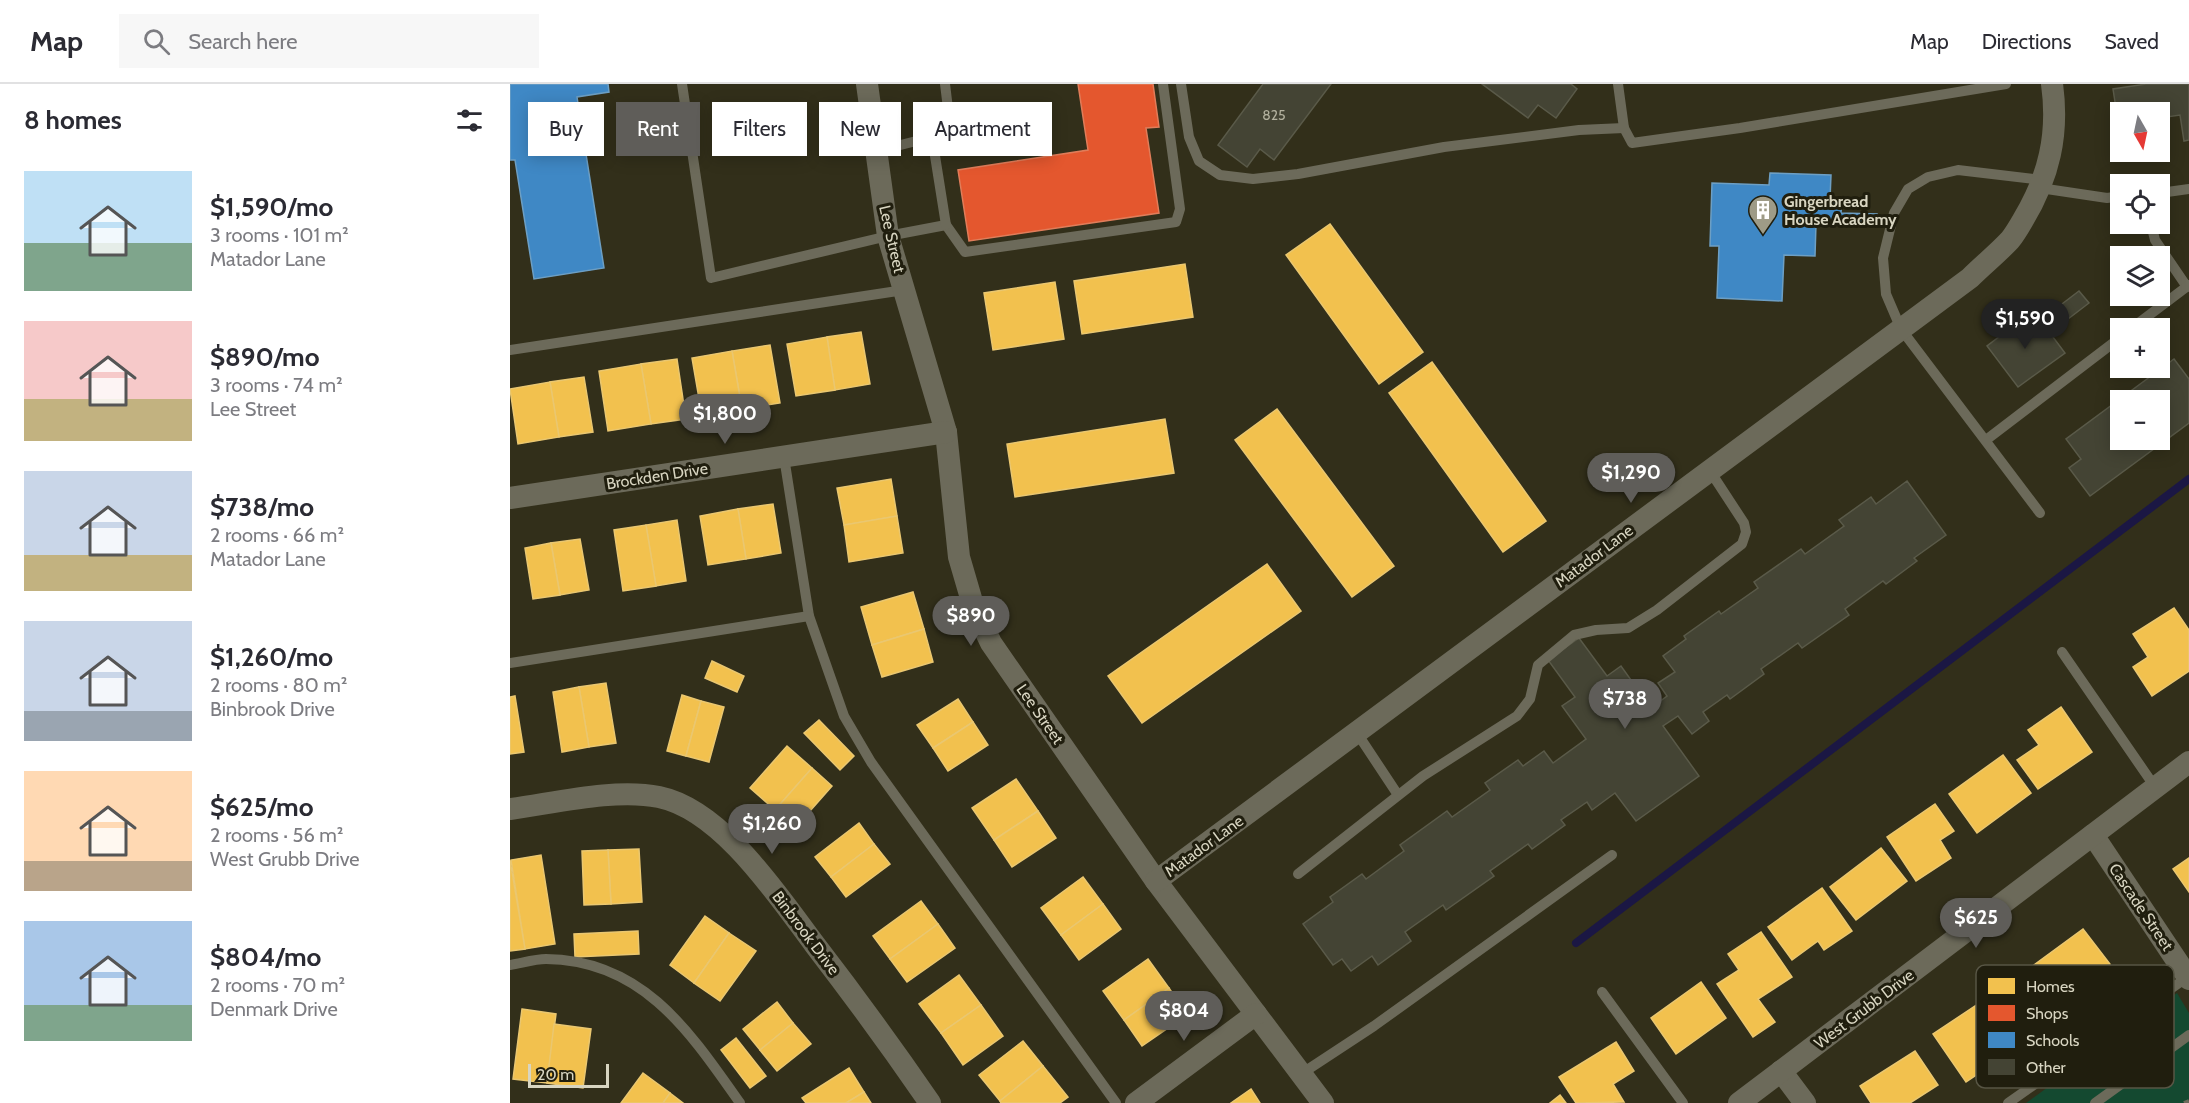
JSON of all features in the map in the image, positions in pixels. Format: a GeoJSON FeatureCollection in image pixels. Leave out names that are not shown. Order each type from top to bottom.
{"type":"FeatureCollection","features":[{"type":"Feature","properties":{"kind":"street","name":"Lee Street"},"geometry":{"type":"LineString","coordinates":[[867,84],[870,102]]}},
{"type":"Feature","properties":{"kind":"street","name":"Matador Lane"},"geometry":{"type":"LineString","coordinates":[[1156,881],[1970,278],[2012,238],[2032,206],[2048,168],[2054,101],[2052,84]]}},
{"type":"Feature","properties":{"kind":"street","name":"Lee Street"},"geometry":{"type":"LineString","coordinates":[[878,156],[888,236],[946,432],[959,557],[973,605],[991,643],[1156,881],[1323,1103]]}},
{"type":"Feature","properties":{"kind":"street","name":"Brockden Drive"},"geometry":{"type":"LineString","coordinates":[[510,498],[946,432]]}},
{"type":"Feature","properties":{"kind":"street","name":"West Grubb Drive"},"geometry":{"type":"LineString","coordinates":[[1738,1103],[2189,762]]}},
{"type":"Feature","properties":{"kind":"street","name":"Binbrook Drive"},"geometry":{"type":"LineString","coordinates":[[510,809],[622,794],[660,797],[695,811],[755,866],[872,1019],[930,1103]]}},
{"type":"Feature","properties":{"kind":"street","name":"Cascade Street"},"geometry":{"type":"LineString","coordinates":[[2092,835],[2188,977]]}},
{"type":"Feature","properties":{"kind":"street"},"geometry":{"type":"LineString","coordinates":[[1136,1103],[1256,1014]]}},
{"type":"Feature","properties":{"kind":"street"},"geometry":{"type":"LineString","coordinates":[[1781,1071],[1805,1103]]}},
{"type":"Feature","properties":{"kind":"lane"},"geometry":{"type":"LineString","coordinates":[[682,84],[711,278],[888,236],[946,225]]}},
{"type":"Feature","properties":{"kind":"lane"},"geometry":{"type":"LineString","coordinates":[[945,84],[947,102]]}},
{"type":"Feature","properties":{"kind":"lane"},"geometry":{"type":"LineString","coordinates":[[935,156],[946,225],[965,252],[1176,222],[1180,209],[1163,84]]}},
{"type":"Feature","properties":{"kind":"lane"},"geometry":{"type":"LineString","coordinates":[[1181,84],[1189,137],[1199,161],[1220,175],[1253,179],[1298,174],[1444,147],[1579,130],[1624,128]]}},
{"type":"Feature","properties":{"kind":"lane"},"geometry":{"type":"LineString","coordinates":[[1618,84],[1624,128],[1632,143],[1740,128],[2006,84]]}},
{"type":"Feature","properties":{"kind":"lane"},"geometry":{"type":"LineString","coordinates":[[2040,513],[1901,329],[1886,294],[1883,258],[1894,213],[1908,189],[1928,177],[1958,170],[2110,198]]}},
{"type":"Feature","properties":{"kind":"lane"},"geometry":{"type":"LineString","coordinates":[[2170,192],[2189,189]]}},
{"type":"Feature","properties":{"kind":"lane"},"geometry":{"type":"LineString","coordinates":[[2145,318],[2188,286],[2154,234]]}},
{"type":"Feature","properties":{"kind":"lane"},"geometry":{"type":"LineString","coordinates":[[510,350],[904,290]]}},
{"type":"Feature","properties":{"kind":"lane"},"geometry":{"type":"LineString","coordinates":[[1986,440],[2110,345]]}},
{"type":"Feature","properties":{"kind":"lane"},"geometry":{"type":"LineString","coordinates":[[784,457],[809,616],[844,716],[871,762],[1116,1103]]}},
{"type":"Feature","properties":{"kind":"lane"},"geometry":{"type":"LineString","coordinates":[[1298,874],[1423,776],[1517,716],[1530,699],[1538,664],[1574,635],[1596,630],[1628,628],[1657,610],[1742,544],[1746,531],[1743,523],[1710,471]]}},
{"type":"Feature","properties":{"kind":"lane"},"geometry":{"type":"LineString","coordinates":[[510,663],[809,616]]}},
{"type":"Feature","properties":{"kind":"lane"},"geometry":{"type":"LineString","coordinates":[[2062,652],[2156,787]]}},
{"type":"Feature","properties":{"kind":"lane"},"geometry":{"type":"LineString","coordinates":[[1357,733],[1398,795]]}},
{"type":"Feature","properties":{"kind":"lane"},"geometry":{"type":"LineString","coordinates":[[1301,1074],[1384,1019],[1612,855]]}},
{"type":"Feature","properties":{"kind":"lane"},"geometry":{"type":"LineString","coordinates":[[510,965],[545,959],[589,964],[628,981],[657,999],[696,1040],[740,1103]]}},
{"type":"Feature","properties":{"kind":"lane"},"geometry":{"type":"LineString","coordinates":[[2174,987],[2188,977]]}},
{"type":"Feature","properties":{"kind":"lane"},"geometry":{"type":"LineString","coordinates":[[1602,992],[1683,1103]]}},
{"type":"Feature","properties":{"kind":"lane"},"geometry":{"type":"LineString","coordinates":[[2174,1046],[2189,1035]]}},
{"type":"Feature","properties":{"kind":"lane"},"geometry":{"type":"LineString","coordinates":[[2008,1103],[2029,1088]]}},
{"type":"Feature","properties":{"kind":"lane"},"geometry":{"type":"LineString","coordinates":[[2095,1103],[2116,1088]]}},
{"type":"Feature","properties":{"kind":"path"},"geometry":{"type":"LineString","coordinates":[[2184,1103],[2189,1101]]}},
{"type":"Feature","properties":{"kind":"green space"},"geometry":{"type":"Polygon","coordinates":[[[2177,993],[2189,1013],[2189,1103],[2026,1103],[2047,1088],[2174,1088],[2174,995],[2177,993]]]}},
{"type":"Feature","properties":{"kind":"building: Homes"},"geometry":{"type":"Polygon","coordinates":[[[1330,224],[1423,352],[1379,384],[1286,255],[1330,224]]]}},
{"type":"Feature","properties":{"kind":"building: Homes"},"geometry":{"type":"Polygon","coordinates":[[[1185,264],[1193,317],[1082,334],[1074,281],[1185,264]]]}},
{"type":"Feature","properties":{"kind":"building: Homes"},"geometry":{"type":"Polygon","coordinates":[[[1055,282],[1064,339],[993,350],[984,293],[1055,282]]]}},
{"type":"Feature","properties":{"kind":"building: Homes"},"geometry":{"type":"Polygon","coordinates":[[[861,332],[870,384],[835,390],[827,337],[861,332]]]}},
{"type":"Feature","properties":{"kind":"building: Homes"},"geometry":{"type":"Polygon","coordinates":[[[827,337],[835,390],[796,396],[787,344],[827,337]]]}},
{"type":"Feature","properties":{"kind":"building: Homes"},"geometry":{"type":"Polygon","coordinates":[[[770,345],[780,403],[742,409],[732,351],[770,345]]]}},
{"type":"Feature","properties":{"kind":"building: Homes"},"geometry":{"type":"Polygon","coordinates":[[[732,351],[742,409],[702,416],[692,358],[732,351]]]}},
{"type":"Feature","properties":{"kind":"building: Homes"},"geometry":{"type":"Polygon","coordinates":[[[677,359],[686,419],[651,424],[641,364],[677,359]]]}},
{"type":"Feature","properties":{"kind":"building: Homes"},"geometry":{"type":"Polygon","coordinates":[[[1432,362],[1546,521],[1503,552],[1389,393],[1432,362]]]}},
{"type":"Feature","properties":{"kind":"building: Homes"},"geometry":{"type":"Polygon","coordinates":[[[641,364],[651,424],[608,431],[599,371],[641,364]]]}},
{"type":"Feature","properties":{"kind":"building: Homes"},"geometry":{"type":"Polygon","coordinates":[[[584,377],[593,432],[559,437],[550,382],[584,377]]]}},
{"type":"Feature","properties":{"kind":"building: Homes"},"geometry":{"type":"Polygon","coordinates":[[[550,382],[559,437],[518,444],[510,389],[550,382]]]}},
{"type":"Feature","properties":{"kind":"building: Homes"},"geometry":{"type":"Polygon","coordinates":[[[1277,409],[1394,566],[1352,597],[1235,440],[1277,409]]]}},
{"type":"Feature","properties":{"kind":"building: Homes"},"geometry":{"type":"Polygon","coordinates":[[[1165,419],[1174,473],[1015,497],[1007,444],[1165,419]]]}},
{"type":"Feature","properties":{"kind":"building: Homes"},"geometry":{"type":"Polygon","coordinates":[[[891,479],[897,516],[844,525],[837,488],[891,479]]]}},
{"type":"Feature","properties":{"kind":"building: Homes"},"geometry":{"type":"Polygon","coordinates":[[[773,504],[781,553],[746,559],[738,509],[773,504]]]}},
{"type":"Feature","properties":{"kind":"building: Homes"},"geometry":{"type":"Polygon","coordinates":[[[738,509],[746,559],[708,565],[700,516],[738,509]]]}},
{"type":"Feature","properties":{"kind":"building: Homes"},"geometry":{"type":"Polygon","coordinates":[[[897,516],[903,553],[849,562],[844,525],[897,516]]]}},
{"type":"Feature","properties":{"kind":"building: Homes"},"geometry":{"type":"Polygon","coordinates":[[[677,520],[686,581],[656,586],[646,525],[677,520]]]}},
{"type":"Feature","properties":{"kind":"building: Homes"},"geometry":{"type":"Polygon","coordinates":[[[646,525],[656,586],[623,591],[614,530],[646,525]]]}},
{"type":"Feature","properties":{"kind":"building: Homes"},"geometry":{"type":"Polygon","coordinates":[[[580,539],[589,590],[560,595],[551,543],[580,539]]]}},
{"type":"Feature","properties":{"kind":"building: Homes"},"geometry":{"type":"Polygon","coordinates":[[[551,543],[560,595],[533,599],[525,548],[551,543]]]}},
{"type":"Feature","properties":{"kind":"building: Homes"},"geometry":{"type":"Polygon","coordinates":[[[1267,564],[1301,611],[1142,723],[1108,676],[1267,564]]]}},
{"type":"Feature","properties":{"kind":"building: Homes"},"geometry":{"type":"Polygon","coordinates":[[[913,592],[924,629],[872,645],[861,607],[913,592]]]}},
{"type":"Feature","properties":{"kind":"building: Homes"},"geometry":{"type":"Polygon","coordinates":[[[2174,608],[2189,630],[2189,671],[2152,696],[2133,667],[2148,657],[2133,634],[2174,608]]]}},
{"type":"Feature","properties":{"kind":"building: Homes"},"geometry":{"type":"Polygon","coordinates":[[[924,629],[933,662],[882,677],[872,645],[924,629]]]}},
{"type":"Feature","properties":{"kind":"building: Homes"},"geometry":{"type":"Polygon","coordinates":[[[712,661],[744,676],[737,692],[705,678],[712,661]]]}},
{"type":"Feature","properties":{"kind":"building: Homes"},"geometry":{"type":"Polygon","coordinates":[[[606,683],[616,743],[589,747],[579,687],[606,683]]]}},
{"type":"Feature","properties":{"kind":"building: Homes"},"geometry":{"type":"Polygon","coordinates":[[[579,687],[589,747],[562,752],[553,692],[579,687]]]}},
{"type":"Feature","properties":{"kind":"building: Homes"},"geometry":{"type":"Polygon","coordinates":[[[682,695],[701,701],[686,756],[667,751],[682,695]]]}},
{"type":"Feature","properties":{"kind":"building: Homes"},"geometry":{"type":"Polygon","coordinates":[[[515,696],[524,752],[510,754],[510,697],[515,696]]]}},
{"type":"Feature","properties":{"kind":"building: Homes"},"geometry":{"type":"Polygon","coordinates":[[[958,699],[973,722],[933,748],[917,725],[958,699]]]}},
{"type":"Feature","properties":{"kind":"building: Homes"},"geometry":{"type":"Polygon","coordinates":[[[701,701],[724,707],[709,762],[686,756],[701,701]]]}},
{"type":"Feature","properties":{"kind":"building: Homes"},"geometry":{"type":"Polygon","coordinates":[[[2061,707],[2092,752],[2038,789],[2017,760],[2039,745],[2028,730],[2061,707]]]}},
{"type":"Feature","properties":{"kind":"building: Homes"},"geometry":{"type":"Polygon","coordinates":[[[819,720],[854,756],[840,770],[804,733],[819,720]]]}},
{"type":"Feature","properties":{"kind":"building: Homes"},"geometry":{"type":"Polygon","coordinates":[[[973,722],[988,745],[948,771],[933,748],[973,722]]]}},
{"type":"Feature","properties":{"kind":"building: Homes"},"geometry":{"type":"Polygon","coordinates":[[[787,746],[812,768],[775,810],[750,788],[787,746]]]}},
{"type":"Feature","properties":{"kind":"building: Homes"},"geometry":{"type":"Polygon","coordinates":[[[2003,755],[2031,793],[1977,833],[1949,794],[2003,755]]]}},
{"type":"Feature","properties":{"kind":"building: Homes"},"geometry":{"type":"Polygon","coordinates":[[[812,768],[832,786],[795,828],[775,810],[812,768]]]}},
{"type":"Feature","properties":{"kind":"building: Homes"},"geometry":{"type":"Polygon","coordinates":[[[1016,779],[1038,811],[994,840],[972,808],[1016,779]]]}},
{"type":"Feature","properties":{"kind":"building: Homes"},"geometry":{"type":"Polygon","coordinates":[[[1935,804],[1954,831],[1940,840],[1951,858],[1916,881],[1887,837],[1935,804]]]}},
{"type":"Feature","properties":{"kind":"building: Homes"},"geometry":{"type":"Polygon","coordinates":[[[1038,811],[1056,838],[1012,867],[994,840],[1038,811]]]}},
{"type":"Feature","properties":{"kind":"building: Homes"},"geometry":{"type":"Polygon","coordinates":[[[859,823],[874,844],[831,877],[815,857],[859,823]]]}},
{"type":"Feature","properties":{"kind":"building: Homes"},"geometry":{"type":"Polygon","coordinates":[[[874,844],[890,864],[846,897],[831,877],[874,844]]]}},
{"type":"Feature","properties":{"kind":"building: Homes"},"geometry":{"type":"Polygon","coordinates":[[[1881,848],[1907,881],[1856,920],[1830,887],[1881,848]]]}},
{"type":"Feature","properties":{"kind":"building: Homes"},"geometry":{"type":"Polygon","coordinates":[[[639,849],[642,902],[611,904],[608,850],[639,849]]]}},
{"type":"Feature","properties":{"kind":"building: Homes"},"geometry":{"type":"Polygon","coordinates":[[[608,850],[611,904],[584,905],[582,851],[608,850]]]}},
{"type":"Feature","properties":{"kind":"building: Homes"},"geometry":{"type":"Polygon","coordinates":[[[541,855],[555,944],[525,949],[511,860],[541,855]]]}},
{"type":"Feature","properties":{"kind":"building: Homes"},"geometry":{"type":"Polygon","coordinates":[[[2189,858],[2189,892],[2173,869],[2189,858]]]}},
{"type":"Feature","properties":{"kind":"building: Homes"},"geometry":{"type":"Polygon","coordinates":[[[510,860],[525,949],[510,951],[510,860]]]}},
{"type":"Feature","properties":{"kind":"building: Homes"},"geometry":{"type":"Polygon","coordinates":[[[1083,877],[1103,904],[1061,935],[1041,908],[1083,877]]]}},
{"type":"Feature","properties":{"kind":"building: Homes"},"geometry":{"type":"Polygon","coordinates":[[[1822,888],[1852,931],[1824,950],[1818,941],[1792,960],[1768,927],[1822,888]]]}},
{"type":"Feature","properties":{"kind":"building: Homes"},"geometry":{"type":"Polygon","coordinates":[[[921,901],[938,924],[890,959],[873,936],[921,901]]]}},
{"type":"Feature","properties":{"kind":"building: Homes"},"geometry":{"type":"Polygon","coordinates":[[[1103,904],[1121,929],[1079,960],[1061,935],[1103,904]]]}},
{"type":"Feature","properties":{"kind":"building: Homes"},"geometry":{"type":"Polygon","coordinates":[[[705,916],[729,933],[694,983],[670,965],[705,916]]]}},
{"type":"Feature","properties":{"kind":"building: Homes"},"geometry":{"type":"Polygon","coordinates":[[[938,924],[955,948],[907,982],[890,959],[938,924]]]}},
{"type":"Feature","properties":{"kind":"building: Homes"},"geometry":{"type":"Polygon","coordinates":[[[2083,929],[2110,964],[2109,965],[2034,965],[2083,929]]]}},
{"type":"Feature","properties":{"kind":"building: Homes"},"geometry":{"type":"Polygon","coordinates":[[[638,931],[639,954],[575,957],[574,934],[638,931]]]}},
{"type":"Feature","properties":{"kind":"building: Homes"},"geometry":{"type":"Polygon","coordinates":[[[1761,932],[1792,977],[1758,999],[1775,1022],[1753,1037],[1717,984],[1739,970],[1728,954],[1761,932]]]}},
{"type":"Feature","properties":{"kind":"building: Homes"},"geometry":{"type":"Polygon","coordinates":[[[729,933],[756,951],[720,1001],[694,983],[729,933]]]}},
{"type":"Feature","properties":{"kind":"building: Homes"},"geometry":{"type":"Polygon","coordinates":[[[1148,959],[1169,988],[1124,1020],[1103,991],[1148,959]]]}},
{"type":"Feature","properties":{"kind":"building: Homes"},"geometry":{"type":"Polygon","coordinates":[[[959,975],[981,1005],[941,1033],[919,1004],[959,975]]]}},
{"type":"Feature","properties":{"kind":"building: Homes"},"geometry":{"type":"Polygon","coordinates":[[[1701,982],[1726,1018],[1676,1054],[1651,1018],[1701,982]]]}},
{"type":"Feature","properties":{"kind":"building: Homes"},"geometry":{"type":"Polygon","coordinates":[[[1169,988],[1187,1015],[1142,1046],[1124,1020],[1169,988]]]}},
{"type":"Feature","properties":{"kind":"building: Homes"},"geometry":{"type":"Polygon","coordinates":[[[777,1002],[793,1023],[760,1050],[743,1029],[777,1002]]]}},
{"type":"Feature","properties":{"kind":"building: Homes"},"geometry":{"type":"Polygon","coordinates":[[[981,1005],[1003,1036],[963,1065],[941,1033],[981,1005]]]}},
{"type":"Feature","properties":{"kind":"building: Homes"},"geometry":{"type":"Polygon","coordinates":[[[1976,1005],[1976,1075],[1966,1082],[1933,1034],[1976,1005]]]}},
{"type":"Feature","properties":{"kind":"building: Homes"},"geometry":{"type":"Polygon","coordinates":[[[522,1009],[556,1014],[547,1083],[513,1079],[522,1009]]]}},
{"type":"Feature","properties":{"kind":"building: Homes"},"geometry":{"type":"Polygon","coordinates":[[[793,1023],[811,1044],[777,1071],[760,1050],[793,1023]]]}},
{"type":"Feature","properties":{"kind":"building: Homes"},"geometry":{"type":"Polygon","coordinates":[[[554,1024],[591,1029],[583,1088],[547,1083],[554,1024]]]}},
{"type":"Feature","properties":{"kind":"building: Homes"},"geometry":{"type":"Polygon","coordinates":[[[736,1038],[766,1076],[750,1088],[721,1050],[736,1038]]]}},
{"type":"Feature","properties":{"kind":"building: Homes"},"geometry":{"type":"Polygon","coordinates":[[[1023,1041],[1043,1066],[1000,1101],[979,1075],[1023,1041]]]}},
{"type":"Feature","properties":{"kind":"building: Homes"},"geometry":{"type":"Polygon","coordinates":[[[1616,1042],[1634,1071],[1613,1084],[1624,1102],[1576,1103],[1559,1077],[1616,1042]]]}},
{"type":"Feature","properties":{"kind":"building: Homes"},"geometry":{"type":"Polygon","coordinates":[[[1915,1051],[1938,1085],[1910,1103],[1871,1103],[1860,1086],[1915,1051]]]}},
{"type":"Feature","properties":{"kind":"building: Homes"},"geometry":{"type":"Polygon","coordinates":[[[1043,1066],[1068,1097],[1060,1103],[1001,1103],[1000,1101],[1043,1066]]]}},
{"type":"Feature","properties":{"kind":"building: Homes"},"geometry":{"type":"Polygon","coordinates":[[[849,1068],[864,1092],[846,1103],[806,1103],[802,1098],[849,1068]]]}},
{"type":"Feature","properties":{"kind":"building: Homes"},"geometry":{"type":"Polygon","coordinates":[[[643,1073],[670,1093],[663,1103],[621,1103],[643,1073]]]}},
{"type":"Feature","properties":{"kind":"building: Homes"},"geometry":{"type":"Polygon","coordinates":[[[1251,1089],[1260,1103],[1231,1103],[1251,1089]]]}},
{"type":"Feature","properties":{"kind":"building: Homes"},"geometry":{"type":"Polygon","coordinates":[[[864,1092],[871,1103],[846,1103],[864,1092]]]}},
{"type":"Feature","properties":{"kind":"building: Homes"},"geometry":{"type":"Polygon","coordinates":[[[670,1093],[683,1103],[663,1103],[670,1093]]]}},
{"type":"Feature","properties":{"kind":"building: Homes"},"geometry":{"type":"Polygon","coordinates":[[[1560,1095],[1566,1103],[1550,1103],[1560,1095]]]}},
{"type":"Feature","properties":{"kind":"building: Shops"},"geometry":{"type":"Polygon","coordinates":[[[1078,84],[1153,84],[1159,127],[1146,128],[1159,213],[969,241],[958,170],[1088,150],[1078,84]]]}},
{"type":"Feature","properties":{"kind":"building: Schools"},"geometry":{"type":"Polygon","coordinates":[[[510,84],[608,84],[609,92],[577,97],[578,102],[528,102],[528,156],[586,156],[604,268],[534,279],[515,160],[510,160],[510,84]]]}},
{"type":"Feature","properties":{"kind":"building: Schools","name":"Gingerbread House Academy"},"geometry":{"type":"Polygon","coordinates":[[[1770,173],[1831,175],[1830,199],[1842,199],[1841,213],[1877,214],[1877,226],[1816,224],[1815,256],[1784,255],[1782,301],[1717,298],[1719,246],[1710,246],[1712,183],[1769,185],[1770,173]]]}},
{"type":"Feature","properties":{"kind":"building: Other"},"geometry":{"type":"Polygon","coordinates":[[[1263,84],[1331,84],[1274,160],[1260,149],[1247,167],[1218,145],[1263,84]]]}},
{"type":"Feature","properties":{"kind":"building: Other"},"geometry":{"type":"Polygon","coordinates":[[[1482,84],[1571,84],[1577,89],[1556,118],[1538,105],[1528,118],[1482,84]]]}},
{"type":"Feature","properties":{"kind":"building: Other"},"geometry":{"type":"Polygon","coordinates":[[[2146,84],[2189,84],[2189,140],[2184,141],[2180,115],[2170,116],[2170,102],[2115,102],[2113,89],[2146,84]]]}},
{"type":"Feature","properties":{"kind":"building: Other"},"geometry":{"type":"Polygon","coordinates":[[[2079,291],[2089,303],[2051,332],[2041,320],[2079,291]]]}},
{"type":"Feature","properties":{"kind":"building: Other"},"geometry":{"type":"Polygon","coordinates":[[[2024,317],[2031,328],[2041,321],[2065,353],[2018,387],[1987,346],[2000,336],[1998,333],[2024,317]]]}},
{"type":"Feature","properties":{"kind":"building: Other"},"geometry":{"type":"Polygon","coordinates":[[[2174,359],[2189,379],[2189,423],[2170,437],[2170,390],[2132,390],[2148,378],[2170,378],[2170,362],[2174,359]]]}},
{"type":"Feature","properties":{"kind":"building: Other"},"geometry":{"type":"Polygon","coordinates":[[[2110,406],[2110,450],[2152,450],[2090,496],[2069,468],[2081,459],[2066,439],[2110,406]]]}},
{"type":"Feature","properties":{"kind":"building: Other"},"geometry":{"type":"Polygon","coordinates":[[[1907,481],[1946,535],[1914,558],[1917,561],[1886,584],[1883,581],[1845,609],[1849,615],[1802,648],[1798,643],[1761,669],[1764,674],[1730,699],[1727,695],[1703,712],[1709,721],[1692,734],[1678,716],[1663,726],[1699,776],[1636,821],[1615,793],[1592,810],[1587,802],[1561,820],[1565,825],[1532,849],[1528,844],[1490,871],[1494,876],[1446,910],[1443,905],[1405,932],[1411,941],[1378,965],[1372,956],[1351,971],[1342,959],[1333,965],[1303,924],[1333,902],[1330,897],[1362,874],[1366,879],[1404,851],[1400,845],[1447,811],[1452,817],[1490,790],[1485,783],[1518,760],[1523,766],[1544,751],[1553,763],[1586,739],[1562,706],[1575,697],[1548,660],[1579,638],[1607,676],[1621,666],[1651,708],[1667,696],[1658,683],[1675,672],[1663,656],[1686,639],[1684,636],[1719,611],[1721,614],[1758,588],[1754,582],[1801,549],[1805,554],[1844,526],[1839,520],[1871,497],[1876,504],[1907,481]]]}},
{"type":"Feature","properties":{"kind":"waterway"},"geometry":{"type":"LineString","coordinates":[[1576,943],[2189,479]]}},
{"type":"Feature","properties":{"kind":"place","name":"Gingerbread House Academy"},"geometry":{"type":"Point","coordinates":[1763,236]}}]}
